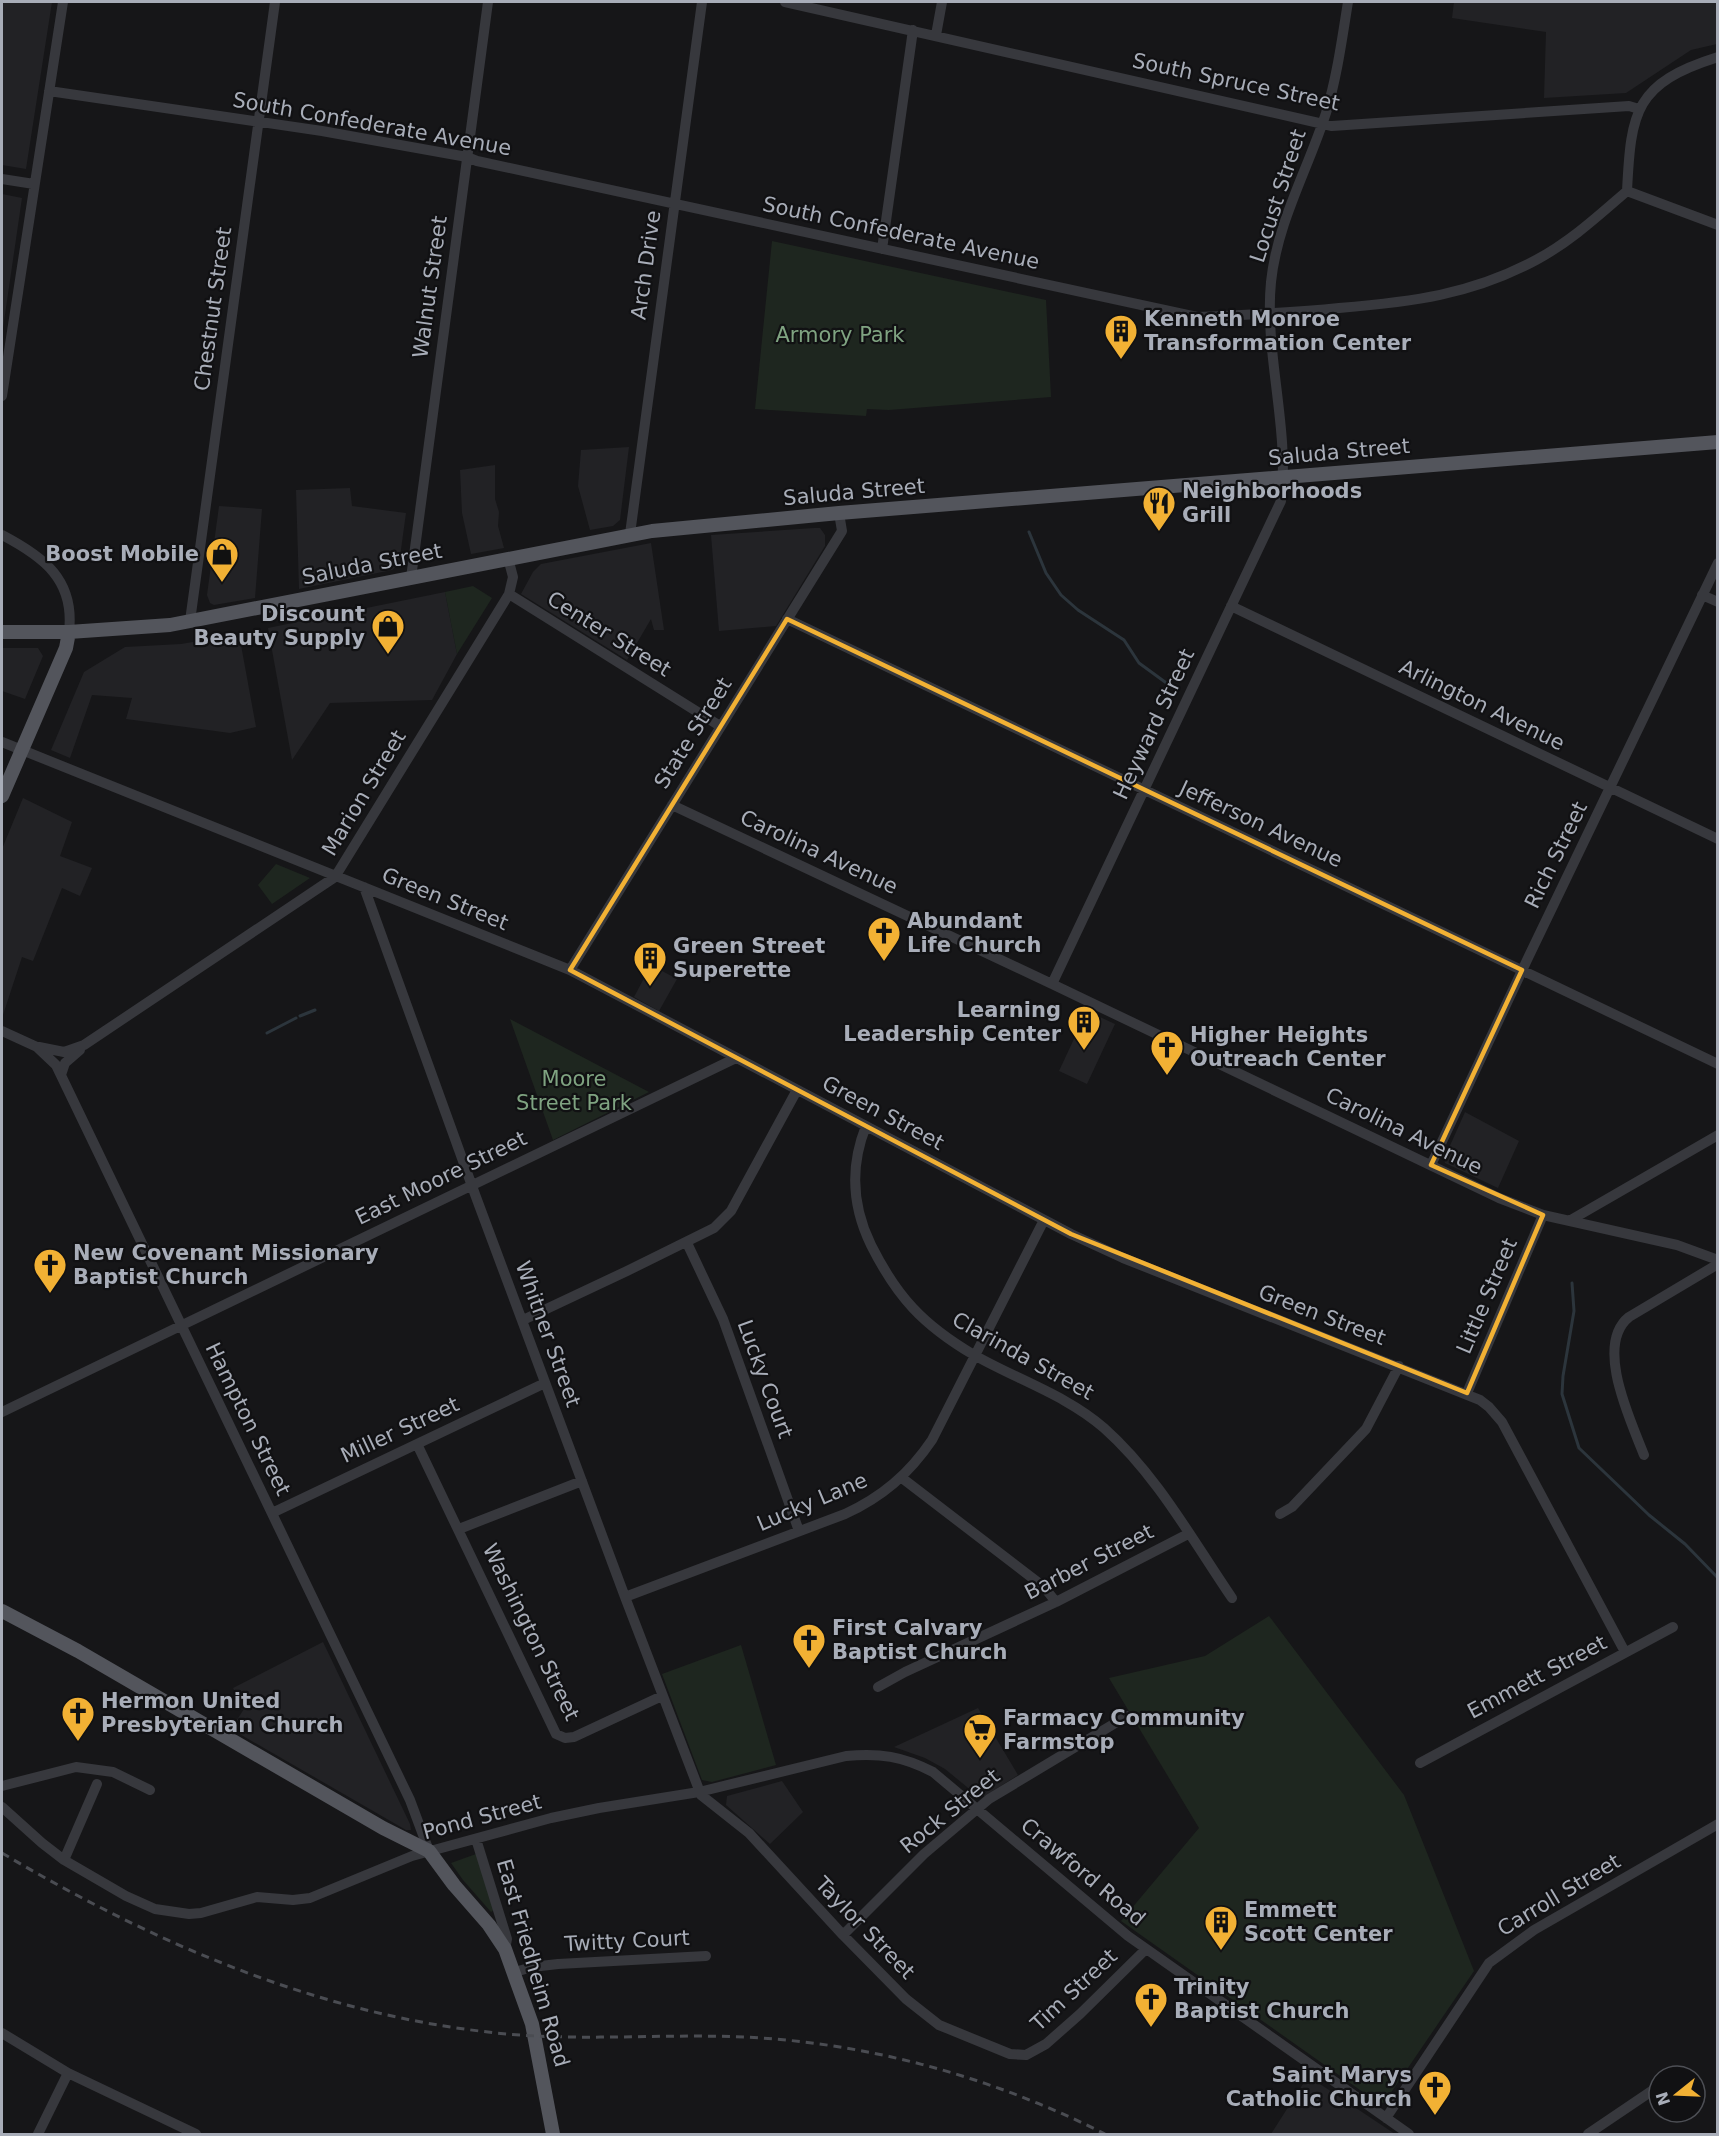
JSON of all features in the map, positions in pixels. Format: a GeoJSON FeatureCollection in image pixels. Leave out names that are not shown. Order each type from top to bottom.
{"type":"FeatureCollection","features":[{"type":"Feature","properties":{"kind":"main road","name":"Saluda Street"},"geometry":{"type":"LineString","coordinates":[[2,632],[69,632],[170,625],[630,534],[839,513],[1718,442]]}},
{"type":"Feature","properties":{"kind":"main road"},"geometry":{"type":"LineString","coordinates":[[2,796],[66,648],[69,632]]}},
{"type":"Feature","properties":{"kind":"main road"},"geometry":{"type":"LineString","coordinates":[[2,1611],[78,1651],[383,1828],[429,1851],[454,1885],[489,1925],[505,1949]]}},
{"type":"Feature","properties":{"kind":"main road","name":"East Friedheim Road"},"geometry":{"type":"LineString","coordinates":[[505,1949],[515,1972],[535,2035],[553,2134]]}},
{"type":"Feature","properties":{"kind":"street"},"geometry":{"type":"LineString","coordinates":[[2,396],[63,2]]}},
{"type":"Feature","properties":{"kind":"street","name":"Chestnut Street"},"geometry":{"type":"LineString","coordinates":[[190,621],[275,2]]}},
{"type":"Feature","properties":{"kind":"street","name":"Walnut Street"},"geometry":{"type":"LineString","coordinates":[[411,578],[488,2]]}},
{"type":"Feature","properties":{"kind":"street","name":"Arch Drive"},"geometry":{"type":"LineString","coordinates":[[630,534],[702,2]]}},
{"type":"Feature","properties":{"kind":"street"},"geometry":{"type":"LineString","coordinates":[[785,2],[913,30],[882,249]]}},
{"type":"Feature","properties":{"kind":"street"},"geometry":{"type":"LineString","coordinates":[[936,35],[942,2]]}},
{"type":"Feature","properties":{"kind":"street","name":"Locust Street"},"geometry":{"type":"LineString","coordinates":[[1284,478],[1270,315],[1271,283],[1279,239],[1322,124],[1333,84],[1348,2]]}},
{"type":"Feature","properties":{"kind":"street","name":"South Spruce Street"},"geometry":{"type":"LineString","coordinates":[[913,30],[1332,126],[1629,106],[1639,109]]}},
{"type":"Feature","properties":{"kind":"street"},"geometry":{"type":"LineString","coordinates":[[1718,57],[1666,78],[1651,91],[1635,119],[1629,148],[1627,192],[1718,225]]}},
{"type":"Feature","properties":{"kind":"street","name":"South Confederate Avenue"},"geometry":{"type":"LineString","coordinates":[[49,91],[258,121],[468,156],[477,161],[1197,316],[1270,315],[1397,303],[1434,298],[1470,289],[1504,276],[1538,259],[1572,237],[1627,192]]}},
{"type":"Feature","properties":{"kind":"street"},"geometry":{"type":"LineString","coordinates":[[2,179],[34,184]]}},
{"type":"Feature","properties":{"kind":"street","name":"Heyward Street"},"geometry":{"type":"LineString","coordinates":[[1052,984],[1281,501],[1284,478]]}},
{"type":"Feature","properties":{"kind":"street","name":"State Street"},"geometry":{"type":"LineString","coordinates":[[570,970],[842,531],[839,513]]}},
{"type":"Feature","properties":{"kind":"street"},"geometry":{"type":"LineString","coordinates":[[2,535],[29,549],[42,559],[56,576],[70,610],[69,632]]}},
{"type":"Feature","properties":{"kind":"street"},"geometry":{"type":"LineString","coordinates":[[508,558],[513,577],[508,594]]}},
{"type":"Feature","properties":{"kind":"street","name":"Rich Street"},"geometry":{"type":"LineString","coordinates":[[1431,1165],[1718,563]]}},
{"type":"Feature","properties":{"kind":"street","name":"Center Street"},"geometry":{"type":"LineString","coordinates":[[508,594],[720,726]]}},
{"type":"Feature","properties":{"kind":"street","name":"Marion Street"},"geometry":{"type":"LineString","coordinates":[[37,1047],[64,1052],[84,1045],[335,876],[508,594]]}},
{"type":"Feature","properties":{"kind":"street"},"geometry":{"type":"LineString","coordinates":[[1702,595],[1718,602]]}},
{"type":"Feature","properties":{"kind":"street","name":"Arlington Avenue"},"geometry":{"type":"LineString","coordinates":[[1231,606],[1718,839]]}},
{"type":"Feature","properties":{"kind":"street","name":"Jefferson Avenue"},"geometry":{"type":"LineString","coordinates":[[787,620],[1718,1064]]}},
{"type":"Feature","properties":{"kind":"street","name":"Green Street"},"geometry":{"type":"LineString","coordinates":[[2,742],[570,970],[1044,1220],[1123,1258],[1467,1393],[1489,1407],[1502,1422],[1626,1652]]}},
{"type":"Feature","properties":{"kind":"street","name":"Carolina Avenue"},"geometry":{"type":"LineString","coordinates":[[672,805],[1499,1198],[1543,1215],[1677,1245],[1718,1262]]}},
{"type":"Feature","properties":{"kind":"street","name":"Whitner Street"},"geometry":{"type":"LineString","coordinates":[[364,887],[471,1185],[699,1792]]}},
{"type":"Feature","properties":{"kind":"street","name":"Hampton Street"},"geometry":{"type":"LineString","coordinates":[[2,1031],[37,1047],[51,1059],[61,1075],[410,1800],[429,1851]]}},
{"type":"Feature","properties":{"kind":"street","name":"Marion Street"},"geometry":{"type":"LineString","coordinates":[[61,1075],[65,1063],[79,1053],[84,1045]]}},
{"type":"Feature","properties":{"kind":"street","name":"East Moore Street"},"geometry":{"type":"LineString","coordinates":[[2,1412],[736,1058]]}},
{"type":"Feature","properties":{"kind":"street"},"geometry":{"type":"LineString","coordinates":[[523,1320],[714,1228],[731,1211],[797,1090]]}},
{"type":"Feature","properties":{"kind":"street","name":"Clarinda Street"},"geometry":{"type":"LineString","coordinates":[[866,1126],[859,1147],[854,1182],[858,1211],[868,1239],[884,1270],[906,1302],[933,1327],[975,1356],[1048,1391],[1091,1417],[1131,1453],[1232,1599]]}},
{"type":"Feature","properties":{"kind":"street"},"geometry":{"type":"LineString","coordinates":[[1569,1221],[1718,1135]]}},
{"type":"Feature","properties":{"kind":"street","name":"Little Street"},"geometry":{"type":"LineString","coordinates":[[1467,1393],[1543,1215]]}},
{"type":"Feature","properties":{"kind":"street","name":"Lucky Lane"},"geometry":{"type":"LineString","coordinates":[[624,1597],[862,1506],[902,1478],[921,1457],[932,1440],[1044,1220]]}},
{"type":"Feature","properties":{"kind":"street","name":"Lucky Court"},"geometry":{"type":"LineString","coordinates":[[687,1242],[723,1319],[799,1531]]}},
{"type":"Feature","properties":{"kind":"street"},"geometry":{"type":"LineString","coordinates":[[1644,1455],[1629,1418],[1619,1384],[1615,1356],[1617,1335],[1623,1322],[1629,1317],[1718,1262]]}},
{"type":"Feature","properties":{"kind":"street"},"geometry":{"type":"LineString","coordinates":[[1280,1514],[1292,1507],[1359,1438],[1372,1419],[1399,1366]]}},
{"type":"Feature","properties":{"kind":"street","name":"Miller Street"},"geometry":{"type":"LineString","coordinates":[[272,1513],[545,1383]]}},
{"type":"Feature","properties":{"kind":"street","name":"Washington Street"},"geometry":{"type":"LineString","coordinates":[[417,1444],[556,1734],[560,1737],[574,1737],[662,1696]]}},
{"type":"Feature","properties":{"kind":"street"},"geometry":{"type":"LineString","coordinates":[[902,1478],[1044,1587],[1056,1602]]}},
{"type":"Feature","properties":{"kind":"street"},"geometry":{"type":"LineString","coordinates":[[459,1529],[582,1481]]}},
{"type":"Feature","properties":{"kind":"street","name":"Barber Street"},"geometry":{"type":"LineString","coordinates":[[878,1687],[905,1672],[1056,1602],[1188,1534]]}},
{"type":"Feature","properties":{"kind":"street","name":"Emmett Street"},"geometry":{"type":"LineString","coordinates":[[1420,1763],[1673,1627]]}},
{"type":"Feature","properties":{"kind":"street","name":"Rock Street"},"geometry":{"type":"LineString","coordinates":[[843,1935],[924,1854],[989,1799],[1127,1716]]}},
{"type":"Feature","properties":{"kind":"street","name":"Crawford Road"},"geometry":{"type":"LineString","coordinates":[[699,1792],[835,1758],[869,1754],[882,1754],[906,1760],[933,1772],[1108,1921],[1410,2134]]}},
{"type":"Feature","properties":{"kind":"street"},"geometry":{"type":"LineString","coordinates":[[2,1786],[76,1767],[113,1772],[150,1790]]}},
{"type":"Feature","properties":{"kind":"street"},"geometry":{"type":"LineString","coordinates":[[64,1860],[97,1784]]}},
{"type":"Feature","properties":{"kind":"street","name":"Pond Street"},"geometry":{"type":"LineString","coordinates":[[2,1807],[64,1860],[140,1903],[170,1912],[189,1914],[201,1913],[257,1897],[310,1899],[401,1860],[429,1851],[551,1818],[699,1792]]}},
{"type":"Feature","properties":{"kind":"street","name":"Taylor Street"},"geometry":{"type":"LineString","coordinates":[[699,1792],[749,1833],[906,1999],[939,2025],[1010,2054],[1026,2055]]}},
{"type":"Feature","properties":{"kind":"street","name":"Carroll Street"},"geometry":{"type":"LineString","coordinates":[[1386,2118],[1489,1963],[1534,1930],[1718,1824]]}},
{"type":"Feature","properties":{"kind":"street","name":"East Friedheim Road"},"geometry":{"type":"LineString","coordinates":[[476,1839],[507,1939],[505,1949]]}},
{"type":"Feature","properties":{"kind":"street","name":"Tim Street"},"geometry":{"type":"LineString","coordinates":[[1026,2055],[1046,2044],[1146,1949]]}},
{"type":"Feature","properties":{"kind":"street","name":"Twitty Court"},"geometry":{"type":"LineString","coordinates":[[515,1972],[558,1964],[706,1956]]}},
{"type":"Feature","properties":{"kind":"street"},"geometry":{"type":"LineString","coordinates":[[2,2033],[68,2073],[196,2134]]}},
{"type":"Feature","properties":{"kind":"street"},"geometry":{"type":"LineString","coordinates":[[38,2134],[68,2073]]}},
{"type":"Feature","properties":{"kind":"street"},"geometry":{"type":"LineString","coordinates":[[1588,2134],[1647,2094]]}},
{"type":"Feature","properties":{"kind":"highlighted area"},"geometry":{"type":"Polygon","coordinates":[[[787,619],[1522,970],[1431,1165],[1543,1215],[1467,1393],[1071,1234],[570,970],[787,619]]]}},
{"type":"Feature","properties":{"kind":"shaded area"},"geometry":{"type":"Polygon","coordinates":[[[2,2],[52,2],[26,169],[2,165],[2,2]]]}},
{"type":"Feature","properties":{"kind":"shaded area"},"geometry":{"type":"Polygon","coordinates":[[[1454,2],[1717,2],[1717,44],[1691,50],[1626,93],[1544,98],[1546,32],[1452,18],[1454,2]]]}},
{"type":"Feature","properties":{"kind":"shaded area"},"geometry":{"type":"Polygon","coordinates":[[[2,194],[22,198],[2,335],[2,194]]]}},
{"type":"Feature","properties":{"kind":"shaded area"},"geometry":{"type":"Polygon","coordinates":[[[629,447],[620,520],[613,526],[590,530],[578,486],[581,450],[629,447]]]}},
{"type":"Feature","properties":{"kind":"shaded area"},"geometry":{"type":"Polygon","coordinates":[[[495,465],[495,499],[499,512],[498,526],[504,548],[471,554],[462,513],[460,470],[495,465]]]}},
{"type":"Feature","properties":{"kind":"shaded area"},"geometry":{"type":"Polygon","coordinates":[[[350,488],[352,506],[406,513],[399,564],[392,570],[299,589],[296,490],[350,488]]]}},
{"type":"Feature","properties":{"kind":"shaded area"},"geometry":{"type":"Polygon","coordinates":[[[219,506],[262,509],[255,598],[214,605],[210,603],[207,595],[219,506]]]}},
{"type":"Feature","properties":{"kind":"shaded area"},"geometry":{"type":"Polygon","coordinates":[[[820,528],[825,535],[825,546],[776,626],[719,631],[711,535],[820,528]]]}},
{"type":"Feature","properties":{"kind":"shaded area"},"geometry":{"type":"Polygon","coordinates":[[[651,543],[664,630],[654,630],[651,619],[627,660],[521,594],[533,572],[541,564],[651,543]]]}},
{"type":"Feature","properties":{"kind":"shaded area"},"geometry":{"type":"Polygon","coordinates":[[[445,592],[457,654],[432,700],[330,703],[292,760],[268,628],[445,592]]]}},
{"type":"Feature","properties":{"kind":"shaded area"},"geometry":{"type":"Polygon","coordinates":[[[239,634],[256,727],[230,733],[126,719],[132,698],[92,695],[70,758],[51,750],[84,672],[125,647],[181,644],[239,634]]]}},
{"type":"Feature","properties":{"kind":"shaded area"},"geometry":{"type":"Polygon","coordinates":[[[2,648],[38,648],[43,656],[25,699],[2,691],[2,648]]]}},
{"type":"Feature","properties":{"kind":"shaded area"},"geometry":{"type":"Polygon","coordinates":[[[23,798],[72,822],[60,856],[92,868],[80,896],[62,888],[33,961],[22,957],[2,1018],[2,849],[23,798]]]}},
{"type":"Feature","properties":{"kind":"shaded area"},"geometry":{"type":"Polygon","coordinates":[[[651,965],[677,979],[659,1011],[634,997],[651,965]]]}},
{"type":"Feature","properties":{"kind":"shaded area"},"geometry":{"type":"Polygon","coordinates":[[[1087,1011],[1115,1024],[1087,1084],[1059,1071],[1087,1011]]]}},
{"type":"Feature","properties":{"kind":"shaded area"},"geometry":{"type":"Polygon","coordinates":[[[1465,1112],[1519,1141],[1498,1188],[1445,1163],[1444,1159],[1465,1112]]]}},
{"type":"Feature","properties":{"kind":"shaded area"},"geometry":{"type":"Polygon","coordinates":[[[323,1642],[411,1830],[406,1830],[231,1729],[244,1709],[233,1688],[323,1642]]]}},
{"type":"Feature","properties":{"kind":"shaded area"},"geometry":{"type":"Polygon","coordinates":[[[978,1708],[1018,1775],[985,1796],[978,1796],[945,1769],[925,1758],[894,1747],[978,1708]]]}},
{"type":"Feature","properties":{"kind":"shaded area"},"geometry":{"type":"Polygon","coordinates":[[[782,1781],[803,1812],[770,1844],[726,1805],[727,1796],[782,1781]]]}},
{"type":"Feature","properties":{"kind":"shaded area"},"geometry":{"type":"Polygon","coordinates":[[[1308,2076],[1395,2134],[1271,2134],[1308,2076]]]}},
{"type":"Feature","properties":{"kind":"green space","name":"Armory Park"},"geometry":{"type":"Polygon","coordinates":[[[772,241],[1046,300],[1051,397],[889,410],[867,409],[866,416],[755,409],[772,241]]]}},
{"type":"Feature","properties":{"kind":"green space"},"geometry":{"type":"Polygon","coordinates":[[[473,586],[492,598],[457,654],[445,592],[473,586]]]}},
{"type":"Feature","properties":{"kind":"green space"},"geometry":{"type":"Polygon","coordinates":[[[276,864],[310,878],[272,904],[258,885],[276,864]]]}},
{"type":"Feature","properties":{"kind":"green space","name":"Moore Street Park"},"geometry":{"type":"Polygon","coordinates":[[[510,1019],[649,1092],[553,1140],[510,1019]]]}},
{"type":"Feature","properties":{"kind":"green space"},"geometry":{"type":"Polygon","coordinates":[[[1269,1616],[1404,1795],[1474,1971],[1384,2103],[1377,2102],[1121,1921],[1199,1828],[1109,1678],[1205,1656],[1269,1616]]]}},
{"type":"Feature","properties":{"kind":"green space"},"geometry":{"type":"Polygon","coordinates":[[[741,1645],[776,1765],[712,1782],[702,1780],[662,1674],[741,1645]]]}},
{"type":"Feature","properties":{"kind":"green space"},"geometry":{"type":"Polygon","coordinates":[[[476,1854],[494,1910],[491,1912],[451,1863],[476,1854]]]}},
{"type":"Feature","properties":{"kind":"waterway"},"geometry":{"type":"LineString","coordinates":[[1029,532],[1046,573],[1061,595],[1078,610],[1124,640],[1139,663],[1176,690]]}},
{"type":"Feature","properties":{"kind":"waterway"},"geometry":{"type":"LineString","coordinates":[[300,1016],[315,1010]]}},
{"type":"Feature","properties":{"kind":"waterway"},"geometry":{"type":"LineString","coordinates":[[267,1033],[296,1018]]}},
{"type":"Feature","properties":{"kind":"waterway"},"geometry":{"type":"LineString","coordinates":[[1572,1283],[1574,1311],[1562,1394],[1579,1448],[1649,1515],[1685,1544],[1718,1578]]}},
{"type":"Feature","properties":{"kind":"railway"},"geometry":{"type":"LineString","coordinates":[[2,1853],[58,1885],[175,1943],[297,1990],[360,2008],[424,2022],[522,2035],[556,2037],[727,2036],[806,2042],[850,2049],[938,2069],[981,2082],[1023,2097],[1105,2134]]}},
{"type":"Feature","properties":{"kind":"place","name":"Kenneth Monroe Transformation Center"},"geometry":{"type":"Point","coordinates":[1121,360]}},
{"type":"Feature","properties":{"kind":"place","name":"Neighborhoods Grill"},"geometry":{"type":"Point","coordinates":[1159,532]}},
{"type":"Feature","properties":{"kind":"place","name":"Boost Mobile"},"geometry":{"type":"Point","coordinates":[222,583]}},
{"type":"Feature","properties":{"kind":"place","name":"Discount Beauty Supply"},"geometry":{"type":"Point","coordinates":[388,655]}},
{"type":"Feature","properties":{"kind":"place","name":"Abundant Life Church"},"geometry":{"type":"Point","coordinates":[884,962]}},
{"type":"Feature","properties":{"kind":"place","name":"Green Street Superette"},"geometry":{"type":"Point","coordinates":[650,987]}},
{"type":"Feature","properties":{"kind":"place","name":"Learning Leadership Center"},"geometry":{"type":"Point","coordinates":[1084,1051]}},
{"type":"Feature","properties":{"kind":"place","name":"Higher Heights Outreach Center"},"geometry":{"type":"Point","coordinates":[1167,1076]}},
{"type":"Feature","properties":{"kind":"place","name":"New Covenant Missionary Baptist Church"},"geometry":{"type":"Point","coordinates":[50,1294]}},
{"type":"Feature","properties":{"kind":"place","name":"First Calvary Baptist Church"},"geometry":{"type":"Point","coordinates":[809,1669]}},
{"type":"Feature","properties":{"kind":"place","name":"Hermon United Presbyterian Church"},"geometry":{"type":"Point","coordinates":[78,1742]}},
{"type":"Feature","properties":{"kind":"place","name":"Farmacy Community Farmstop"},"geometry":{"type":"Point","coordinates":[980,1759]}},
{"type":"Feature","properties":{"kind":"place","name":"Emmett Scott Center"},"geometry":{"type":"Point","coordinates":[1221,1951]}},
{"type":"Feature","properties":{"kind":"place","name":"Trinity Baptist Church"},"geometry":{"type":"Point","coordinates":[1151,2028]}},
{"type":"Feature","properties":{"kind":"place","name":"Saint Marys Catholic Church"},"geometry":{"type":"Point","coordinates":[1435,2116]}}]}
